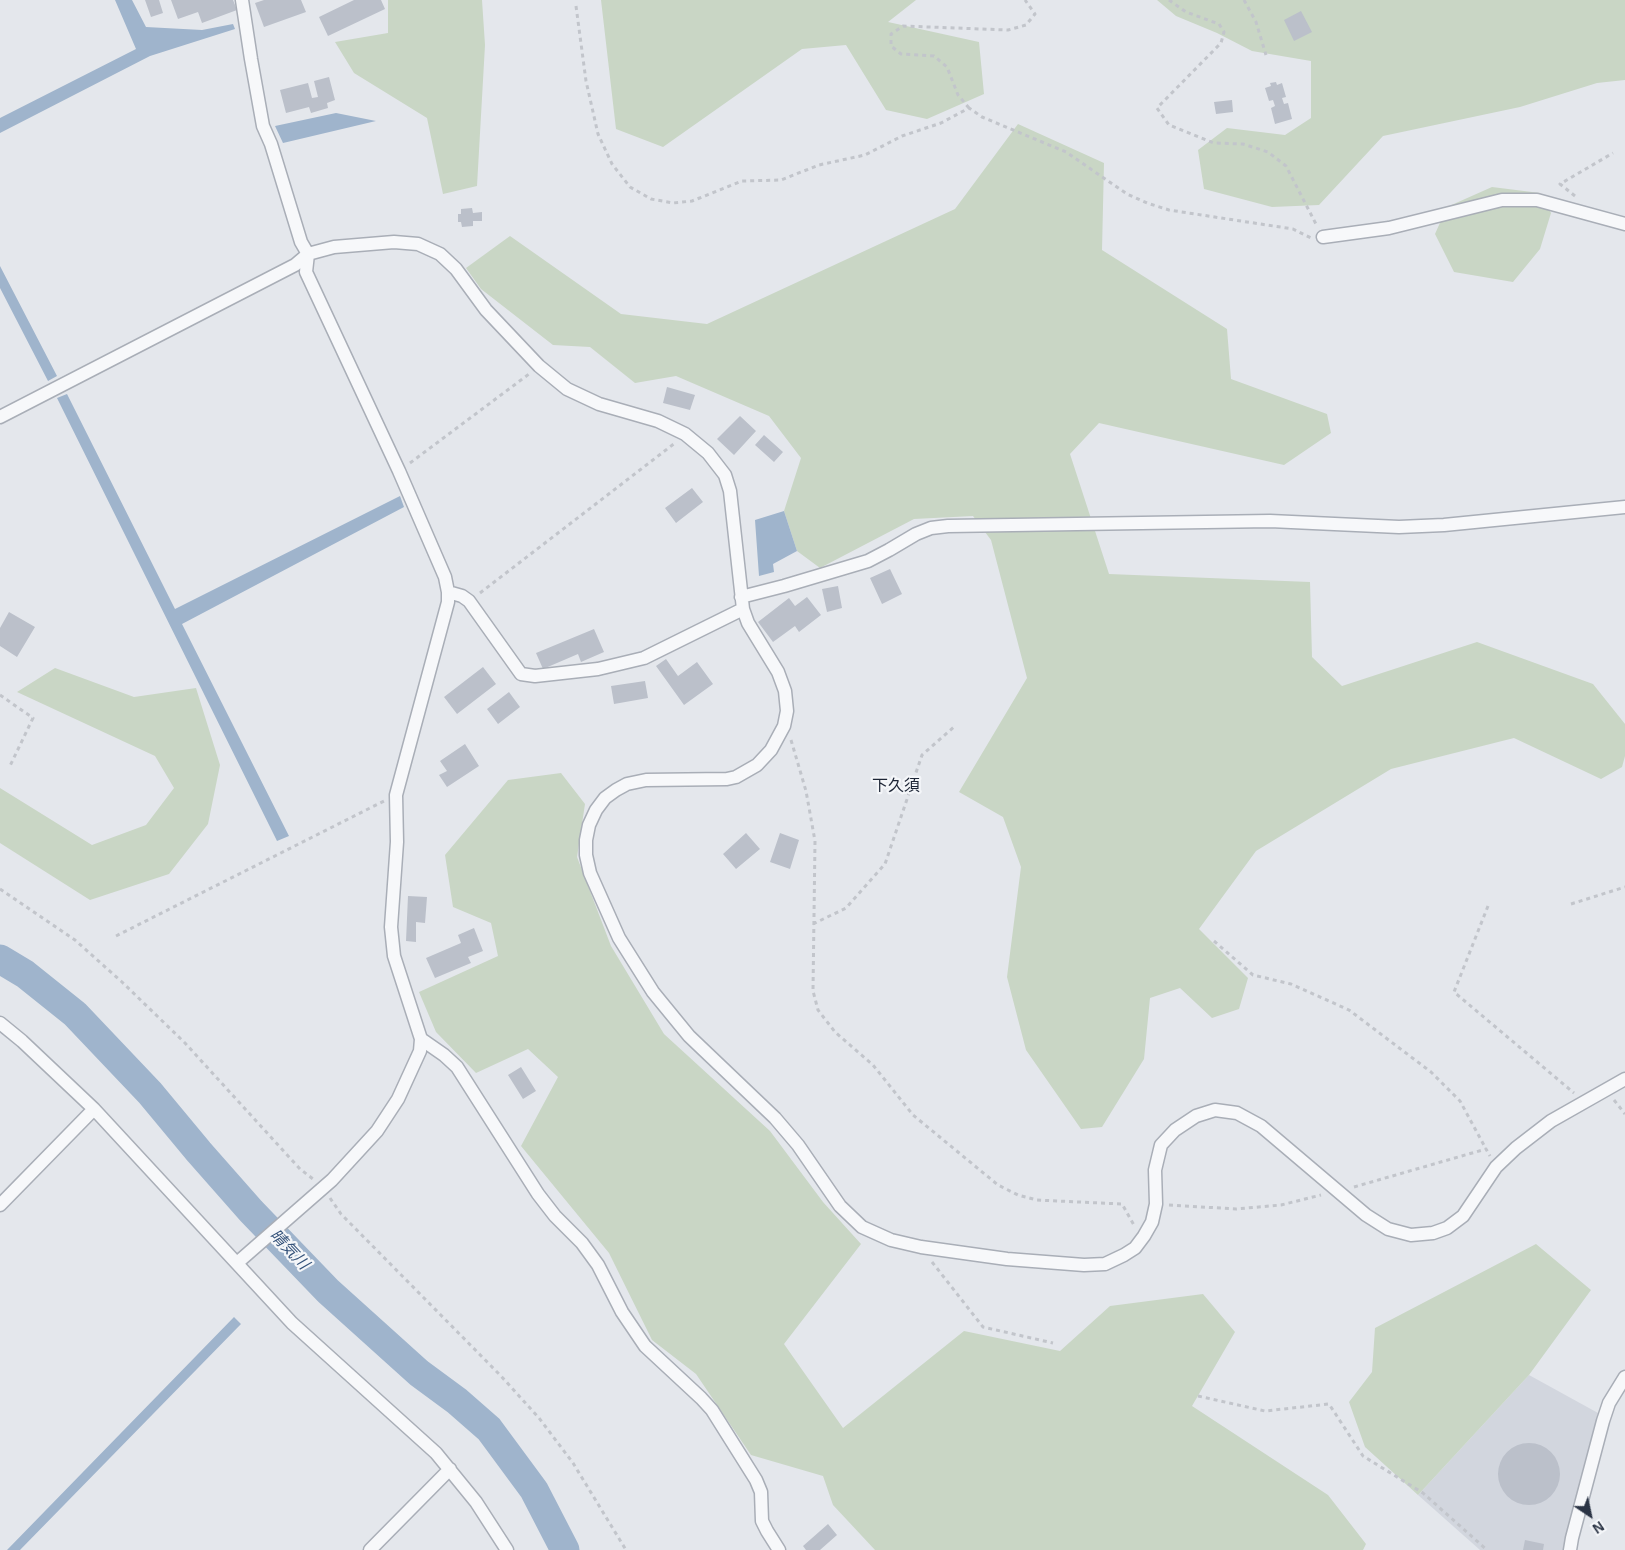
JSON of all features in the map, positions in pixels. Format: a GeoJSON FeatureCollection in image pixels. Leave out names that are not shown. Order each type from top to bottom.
{"type":"FeatureCollection","features":[{"type":"Feature","properties":{"kind":"street"},"geometry":{"type":"LineString","coordinates":[[237,1263],[332,1180],[377,1131],[398,1099],[420,1052],[421,1039],[394,956],[391,927],[397,842],[396,795],[448,602],[445,577],[399,471],[306,272],[308,254],[301,242],[271,144],[263,126],[250,59],[242,0]]}},
{"type":"Feature","properties":{"kind":"street"},"geometry":{"type":"LineString","coordinates":[[1323,237],[1388,228],[1502,200],[1537,200],[1625,224]]}},
{"type":"Feature","properties":{"kind":"street"},"geometry":{"type":"LineString","coordinates":[[0,417],[295,265],[308,254],[334,247],[394,242],[418,244],[440,254],[456,269],[486,310],[539,366],[567,389],[599,404],[658,421],[685,434],[708,452],[725,475],[730,491],[742,603],[748,623],[778,672],[786,691],[788,711],[784,726],[771,750],[757,765],[736,777],[726,779],[646,780],[627,784],[605,798],[596,810],[589,825],[586,855],[590,873],[619,938],[653,992],[689,1036],[775,1118],[798,1145],[840,1206],[862,1227],[891,1240],[921,1247],[1007,1259],[1084,1265],[1105,1264],[1124,1256],[1135,1248],[1152,1222],[1156,1204],[1155,1170],[1161,1145],[1175,1130],[1196,1116],[1215,1110],[1237,1113],[1261,1126],[1366,1215],[1388,1229],[1411,1235],[1433,1233],[1447,1228],[1463,1216],[1496,1167],[1516,1148],[1551,1121],[1625,1079]]}},
{"type":"Feature","properties":{"kind":"street"},"geometry":{"type":"LineString","coordinates":[[448,592],[462,596],[469,601],[521,674],[535,676],[598,669],[644,658],[742,603],[784,586],[868,561],[916,534],[931,528],[948,526],[1270,521],[1399,527],[1444,525],[1625,507]]}},
{"type":"Feature","properties":{"kind":"street"},"geometry":{"type":"LineString","coordinates":[[0,1023],[22,1041],[94,1109],[292,1323],[436,1453],[476,1502],[507,1550]]}},
{"type":"Feature","properties":{"kind":"street"},"geometry":{"type":"LineString","coordinates":[[421,1039],[457,1067],[538,1194],[598,1265],[622,1312],[645,1346],[712,1410],[756,1480],[761,1492],[762,1521],[779,1550]]}},
{"type":"Feature","properties":{"kind":"street"},"geometry":{"type":"LineString","coordinates":[[0,1205],[94,1109]]}},
{"type":"Feature","properties":{"kind":"street"},"geometry":{"type":"LineString","coordinates":[[1570,1550],[1603,1421],[1609,1403],[1625,1377]]}},
{"type":"Feature","properties":{"kind":"street"},"geometry":{"type":"LineString","coordinates":[[370,1550],[450,1469]]}},
{"type":"Feature","properties":{"kind":"path"},"geometry":{"type":"LineString","coordinates":[[1025,0],[1035,14],[1026,25],[1008,30],[903,26],[891,34],[891,46],[901,54],[934,56],[947,67],[958,95],[969,108],[982,117],[1066,152],[1127,194],[1147,203],[1169,210],[1293,229],[1313,239],[1323,237],[1286,166],[1268,152],[1243,144],[1214,143],[1169,125],[1157,108],[1221,43],[1224,32],[1218,24],[1186,12],[1169,0]]}},
{"type":"Feature","properties":{"kind":"path"},"geometry":{"type":"LineString","coordinates":[[1244,0],[1256,22],[1266,55]]}},
{"type":"Feature","properties":{"kind":"path"},"geometry":{"type":"LineString","coordinates":[[576,6],[586,81],[598,134],[612,164],[630,187],[651,199],[674,203],[692,201],[742,181],[782,180],[819,165],[865,155],[902,136],[941,123],[969,108]]}},
{"type":"Feature","properties":{"kind":"path"},"geometry":{"type":"LineString","coordinates":[[1589,214],[1579,199],[1560,184],[1613,153]]}},
{"type":"Feature","properties":{"kind":"path"},"geometry":{"type":"LineString","coordinates":[[399,471],[539,366]]}},
{"type":"Feature","properties":{"kind":"path"},"geometry":{"type":"LineString","coordinates":[[469,601],[667,450],[685,434]]}},
{"type":"Feature","properties":{"kind":"path"},"geometry":{"type":"LineString","coordinates":[[0,695],[34,718],[9,768]]}},
{"type":"Feature","properties":{"kind":"path"},"geometry":{"type":"LineString","coordinates":[[784,726],[792,741],[806,791],[815,841],[813,991],[818,1010],[835,1032],[873,1065],[914,1115],[998,1185],[1018,1195],[1037,1200],[1122,1204],[1137,1230],[1144,1236]]}},
{"type":"Feature","properties":{"kind":"path"},"geometry":{"type":"LineString","coordinates":[[814,924],[846,908],[885,864],[922,755],[955,726]]}},
{"type":"Feature","properties":{"kind":"path"},"geometry":{"type":"LineString","coordinates":[[116,936],[396,795]]}},
{"type":"Feature","properties":{"kind":"path"},"geometry":{"type":"LineString","coordinates":[[1572,904],[1625,887]]}},
{"type":"Feature","properties":{"kind":"path"},"geometry":{"type":"LineString","coordinates":[[0,889],[75,940],[185,1043],[300,1169],[322,1187],[340,1214],[501,1376],[539,1418],[573,1463],[626,1550]]}},
{"type":"Feature","properties":{"kind":"path"},"geometry":{"type":"LineString","coordinates":[[1488,906],[1454,992],[1584,1102]]}},
{"type":"Feature","properties":{"kind":"path"},"geometry":{"type":"LineString","coordinates":[[1214,941],[1253,974],[1291,984],[1348,1010],[1431,1072],[1460,1101],[1486,1149]]}},
{"type":"Feature","properties":{"kind":"path"},"geometry":{"type":"LineString","coordinates":[[921,1247],[983,1326],[1053,1342]]}},
{"type":"Feature","properties":{"kind":"path"},"geometry":{"type":"LineString","coordinates":[[1198,1396],[1265,1411],[1329,1404],[1364,1456],[1423,1493],[1487,1550]]}},
{"type":"Feature","properties":{"kind":"shaded area"},"geometry":{"type":"Polygon","coordinates":[[[1529,1375],[1598,1413],[1569,1550],[1480,1550],[1418,1495],[1529,1375]]]}},
{"type":"Feature","properties":{"kind":"green space"},"geometry":{"type":"Polygon","coordinates":[[[388,0],[482,0],[485,45],[477,186],[443,194],[427,118],[354,73],[335,42],[388,33],[388,0]]]}},
{"type":"Feature","properties":{"kind":"green space"},"geometry":{"type":"Polygon","coordinates":[[[601,0],[916,0],[888,22],[979,42],[984,94],[927,119],[886,110],[846,45],[802,49],[663,147],[616,129],[601,0]]]}},
{"type":"Feature","properties":{"kind":"green space"},"geometry":{"type":"Polygon","coordinates":[[[1157,0],[1625,0],[1625,80],[1597,83],[1520,107],[1383,136],[1319,205],[1272,207],[1204,189],[1198,150],[1227,128],[1285,135],[1311,118],[1311,61],[1252,51],[1217,33],[1176,16],[1157,0]]]}},
{"type":"Feature","properties":{"kind":"green space"},"geometry":{"type":"Polygon","coordinates":[[[1018,124],[1104,163],[1102,250],[1227,329],[1231,379],[1327,414],[1331,433],[1284,465],[1099,423],[1070,454],[1109,574],[1310,582],[1312,657],[1342,686],[1477,642],[1593,684],[1625,724],[1625,756],[1622,767],[1601,779],[1514,738],[1391,769],[1256,851],[1199,929],[1248,978],[1239,1009],[1212,1018],[1180,988],[1150,998],[1144,1059],[1102,1127],[1081,1129],[1026,1050],[1007,977],[1021,867],[1003,817],[959,792],[1027,678],[991,540],[973,516],[914,519],[820,568],[797,551],[784,511],[801,458],[769,416],[676,376],[635,383],[590,347],[553,345],[481,289],[466,268],[510,236],[621,314],[707,324],[955,209],[1018,124]]]}},
{"type":"Feature","properties":{"kind":"green space"},"geometry":{"type":"Polygon","coordinates":[[[1492,187],[1540,193],[1551,213],[1540,249],[1513,282],[1454,272],[1435,234],[1447,207],[1492,187]]]}},
{"type":"Feature","properties":{"kind":"green space"},"geometry":{"type":"Polygon","coordinates":[[[55,668],[134,697],[196,688],[220,765],[208,824],[169,874],[90,900],[0,843],[0,788],[92,845],[146,825],[174,788],[155,756],[17,692],[55,668]]]}},
{"type":"Feature","properties":{"kind":"green space"},"geometry":{"type":"Polygon","coordinates":[[[561,773],[585,804],[577,857],[611,946],[664,1034],[770,1131],[823,1202],[861,1244],[784,1344],[843,1428],[964,1331],[1060,1351],[1110,1306],[1203,1294],[1235,1332],[1192,1406],[1328,1495],[1366,1544],[1363,1550],[875,1550],[833,1505],[823,1476],[751,1455],[696,1374],[652,1340],[609,1253],[521,1146],[558,1077],[528,1049],[476,1073],[436,1032],[419,992],[498,956],[491,923],[453,907],[445,855],[508,780],[561,773]]]}},
{"type":"Feature","properties":{"kind":"green space"},"geometry":{"type":"Polygon","coordinates":[[[1536,1244],[1591,1290],[1529,1375],[1418,1495],[1365,1447],[1349,1402],[1372,1372],[1375,1328],[1536,1244]]]}},
{"type":"Feature","properties":{"kind":"water"},"geometry":{"type":"Polygon","coordinates":[[[115,0],[132,0],[146,27],[202,30],[233,24],[235,29],[150,56],[0,133],[0,118],[136,49],[115,0]]]}},
{"type":"Feature","properties":{"kind":"water"},"geometry":{"type":"Polygon","coordinates":[[[336,113],[376,121],[283,143],[275,126],[336,113]]]}},
{"type":"Feature","properties":{"kind":"water"},"geometry":{"type":"Polygon","coordinates":[[[0,266],[57,376],[48,381],[0,288],[0,266]]]}},
{"type":"Feature","properties":{"kind":"water"},"geometry":{"type":"Polygon","coordinates":[[[67,394],[175,609],[400,496],[404,507],[182,624],[289,836],[277,841],[57,398],[67,394]]]}},
{"type":"Feature","properties":{"kind":"water"},"geometry":{"type":"Polygon","coordinates":[[[784,511],[797,551],[773,564],[774,572],[759,576],[755,520],[784,511]]]}},
{"type":"Feature","properties":{"kind":"water"},"geometry":{"type":"Polygon","coordinates":[[[234,1317],[241,1324],[20,1550],[7,1550],[234,1317]]]}},
{"type":"Feature","properties":{"kind":"building"},"geometry":{"type":"Polygon","coordinates":[[[145,0],[159,0],[163,13],[151,17],[145,0]]]}},
{"type":"Feature","properties":{"kind":"building"},"geometry":{"type":"Polygon","coordinates":[[[171,0],[233,0],[237,10],[202,23],[198,12],[178,19],[171,0]]]}},
{"type":"Feature","properties":{"kind":"building"},"geometry":{"type":"Polygon","coordinates":[[[264,0],[301,0],[306,12],[264,27],[255,3],[264,0]]]}},
{"type":"Feature","properties":{"kind":"building"},"geometry":{"type":"Polygon","coordinates":[[[354,0],[381,0],[385,9],[328,36],[319,17],[354,0]]]}},
{"type":"Feature","properties":{"kind":"building"},"geometry":{"type":"Polygon","coordinates":[[[1301,11],[1312,32],[1294,41],[1284,20],[1301,11]]]}},
{"type":"Feature","properties":{"kind":"building"},"geometry":{"type":"Polygon","coordinates":[[[329,77],[335,100],[327,103],[328,108],[311,113],[309,107],[286,113],[280,90],[308,83],[312,98],[318,97],[314,81],[329,77]]]}},
{"type":"Feature","properties":{"kind":"building"},"geometry":{"type":"Polygon","coordinates":[[[1276,82],[1277,85],[1282,83],[1286,97],[1282,98],[1284,104],[1288,103],[1292,119],[1275,124],[1271,108],[1275,106],[1273,100],[1269,101],[1265,88],[1271,86],[1270,83],[1276,82]]]}},
{"type":"Feature","properties":{"kind":"building"},"geometry":{"type":"Polygon","coordinates":[[[1232,100],[1233,112],[1216,114],[1214,102],[1232,100]]]}},
{"type":"Feature","properties":{"kind":"building"},"geometry":{"type":"Polygon","coordinates":[[[472,208],[473,213],[482,212],[482,221],[473,221],[473,226],[462,227],[461,222],[458,222],[458,214],[461,214],[461,209],[472,208]]]}},
{"type":"Feature","properties":{"kind":"building"},"geometry":{"type":"Polygon","coordinates":[[[667,387],[695,395],[690,410],[663,403],[667,387]]]}},
{"type":"Feature","properties":{"kind":"building"},"geometry":{"type":"Polygon","coordinates":[[[740,416],[756,431],[734,455],[717,439],[740,416]]]}},
{"type":"Feature","properties":{"kind":"building"},"geometry":{"type":"Polygon","coordinates":[[[764,435],[783,452],[774,462],[755,445],[764,435]]]}},
{"type":"Feature","properties":{"kind":"building"},"geometry":{"type":"Polygon","coordinates":[[[692,488],[703,502],[676,523],[665,508],[692,488]]]}},
{"type":"Feature","properties":{"kind":"building"},"geometry":{"type":"Polygon","coordinates":[[[890,569],[902,594],[882,604],[870,578],[890,569]]]}},
{"type":"Feature","properties":{"kind":"building"},"geometry":{"type":"Polygon","coordinates":[[[838,586],[842,608],[827,612],[822,589],[838,586]]]}},
{"type":"Feature","properties":{"kind":"building"},"geometry":{"type":"Polygon","coordinates":[[[807,597],[821,615],[799,632],[795,626],[773,642],[758,622],[789,598],[795,606],[807,597]]]}},
{"type":"Feature","properties":{"kind":"building"},"geometry":{"type":"Polygon","coordinates":[[[9,612],[35,627],[17,657],[0,646],[0,628],[9,612]]]}},
{"type":"Feature","properties":{"kind":"building"},"geometry":{"type":"Polygon","coordinates":[[[594,629],[604,652],[581,662],[578,654],[543,669],[536,653],[594,629]]]}},
{"type":"Feature","properties":{"kind":"building"},"geometry":{"type":"Polygon","coordinates":[[[666,659],[678,676],[697,662],[713,684],[684,705],[656,666],[666,659]]]}},
{"type":"Feature","properties":{"kind":"building"},"geometry":{"type":"Polygon","coordinates":[[[483,667],[496,684],[457,714],[444,697],[483,667]]]}},
{"type":"Feature","properties":{"kind":"building"},"geometry":{"type":"Polygon","coordinates":[[[645,681],[648,698],[614,704],[611,686],[645,681]]]}},
{"type":"Feature","properties":{"kind":"building"},"geometry":{"type":"Polygon","coordinates":[[[509,692],[520,707],[498,724],[487,709],[509,692]]]}},
{"type":"Feature","properties":{"kind":"building"},"geometry":{"type":"Polygon","coordinates":[[[465,744],[479,766],[447,787],[439,775],[447,771],[440,761],[465,744]]]}},
{"type":"Feature","properties":{"kind":"building"},"geometry":{"type":"Polygon","coordinates":[[[746,833],[760,849],[736,869],[723,854],[746,833]]]}},
{"type":"Feature","properties":{"kind":"building"},"geometry":{"type":"Polygon","coordinates":[[[780,833],[799,840],[790,869],[770,862],[780,833]]]}},
{"type":"Feature","properties":{"kind":"building"},"geometry":{"type":"Polygon","coordinates":[[[408,896],[427,897],[425,923],[416,922],[416,942],[406,941],[408,896]]]}},
{"type":"Feature","properties":{"kind":"building"},"geometry":{"type":"Polygon","coordinates":[[[474,928],[483,951],[468,957],[471,963],[435,978],[426,958],[461,943],[458,935],[474,928]]]}},
{"type":"Feature","properties":{"kind":"building"},"geometry":{"type":"Polygon","coordinates":[[[521,1067],[536,1091],[523,1099],[508,1075],[521,1067]]]}},
{"type":"Feature","properties":{"kind":"building"},"geometry":{"type":"Polygon","coordinates":[[[1523,1443],[1535,1443],[1551,1452],[1558,1462],[1560,1474],[1558,1486],[1551,1496],[1535,1505],[1523,1505],[1512,1500],[1503,1491],[1498,1480],[1498,1468],[1503,1457],[1512,1448],[1523,1443]]]}},
{"type":"Feature","properties":{"kind":"building"},"geometry":{"type":"Polygon","coordinates":[[[828,1524],[837,1535],[820,1550],[806,1550],[803,1546],[828,1524]]]}},
{"type":"Feature","properties":{"kind":"building"},"geometry":{"type":"Polygon","coordinates":[[[1525,1540],[1544,1544],[1543,1550],[1523,1550],[1525,1540]]]}},
{"type":"Feature","properties":{"kind":"waterway","name":"晴気川"},"geometry":{"type":"LineString","coordinates":[[0,959],[25,974],[75,1014],[150,1093],[251,1211],[328,1291],[419,1373],[457,1401],[489,1429],[534,1490],[565,1550]]}},
{"type":"Feature","properties":{"kind":"district","name":"下久須"},"geometry":{"type":"Point","coordinates":[896,787]}}]}
